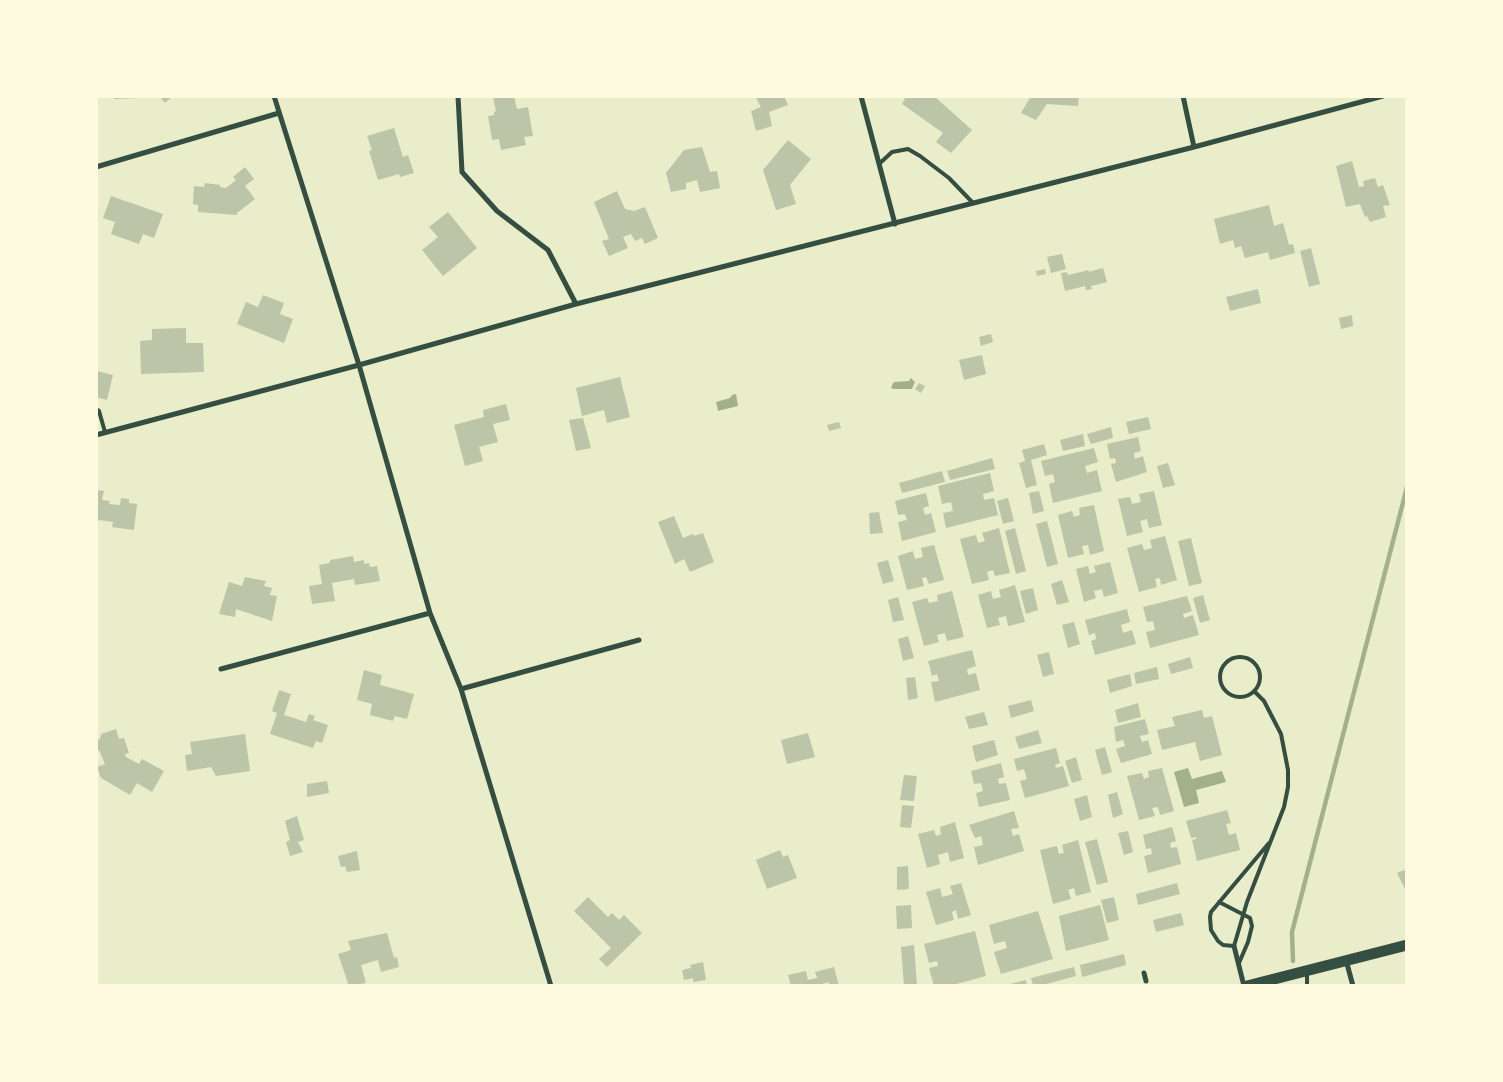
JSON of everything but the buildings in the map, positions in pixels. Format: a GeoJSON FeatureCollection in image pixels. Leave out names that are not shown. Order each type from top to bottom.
{"type":"FeatureCollection","features":[{"type":"Feature","properties":{"kind":"main road"},"geometry":{"type":"LineString","coordinates":[[1245,986],[1407,945]]}},
{"type":"Feature","properties":{"kind":"street"},"geometry":{"type":"LineString","coordinates":[[274,96],[359,365],[430,613],[461,689],[551,986]]}},
{"type":"Feature","properties":{"kind":"street"},"geometry":{"type":"LineString","coordinates":[[458,96],[462,172],[497,211],[548,250],[576,304]]}},
{"type":"Feature","properties":{"kind":"street"},"geometry":{"type":"LineString","coordinates":[[861,96],[895,224]]}},
{"type":"Feature","properties":{"kind":"street"},"geometry":{"type":"LineString","coordinates":[[1183,96],[1194,147]]}},
{"type":"Feature","properties":{"kind":"street"},"geometry":{"type":"LineString","coordinates":[[96,435],[359,365],[576,304],[1194,147],[1383,96]]}},
{"type":"Feature","properties":{"kind":"street"},"geometry":{"type":"LineString","coordinates":[[96,167],[279,113]]}},
{"type":"Feature","properties":{"kind":"street"},"geometry":{"type":"LineString","coordinates":[[221,669],[430,613]]}},
{"type":"Feature","properties":{"kind":"street"},"geometry":{"type":"LineString","coordinates":[[461,689],[639,640]]}},
{"type":"Feature","properties":{"kind":"street"},"geometry":{"type":"LineString","coordinates":[[1234,946],[1245,986]]}},
{"type":"Feature","properties":{"kind":"street"},"geometry":{"type":"LineString","coordinates":[[1346,960],[1353,986]]}},
{"type":"Feature","properties":{"kind":"street"},"geometry":{"type":"LineString","coordinates":[[1144,973],[1147,983]]}},
{"type":"Feature","properties":{"kind":"lane"},"geometry":{"type":"LineString","coordinates":[[879,164],[892,152],[908,149],[949,178],[973,203]]}},
{"type":"Feature","properties":{"kind":"lane"},"geometry":{"type":"LineString","coordinates":[[96,409],[99,411],[106,432]]}},
{"type":"Feature","properties":{"kind":"lane"},"geometry":{"type":"LineString","coordinates":[[1242,656],[1254,662],[1260,673],[1258,686],[1254,692],[1242,697],[1235,697],[1223,689],[1219,677],[1220,670],[1224,664],[1235,657],[1242,656]]}},
{"type":"Feature","properties":{"kind":"lane"},"geometry":{"type":"LineString","coordinates":[[1254,692],[1264,701],[1281,734],[1288,770],[1288,787],[1278,825],[1269,843],[1243,914],[1234,946],[1223,945],[1211,930],[1211,912],[1269,843]]}},
{"type":"Feature","properties":{"kind":"lane"},"geometry":{"type":"LineString","coordinates":[[1218,902],[1250,918],[1252,926],[1248,942],[1238,963]]}},
{"type":"Feature","properties":{"kind":"lane"},"geometry":{"type":"LineString","coordinates":[[1307,971],[1307,986]]}},
{"type":"Feature","properties":{"kind":"shaded area"},"geometry":{"type":"Polygon","coordinates":[[[911,378],[915,382],[912,389],[893,389],[891,387],[894,382],[909,381],[911,378]]]}},
{"type":"Feature","properties":{"kind":"shaded area"},"geometry":{"type":"Polygon","coordinates":[[[736,394],[738,406],[718,411],[716,402],[736,394]]]}},
{"type":"Feature","properties":{"kind":"shaded area"},"geometry":{"type":"Polygon","coordinates":[[[1188,768],[1192,779],[1222,771],[1226,782],[1196,790],[1199,803],[1184,807],[1174,772],[1188,768]]]}},
{"type":"Feature","properties":{"kind":"waterway"},"geometry":{"type":"LineString","coordinates":[[1293,961],[1292,932],[1407,487]]}}]}
